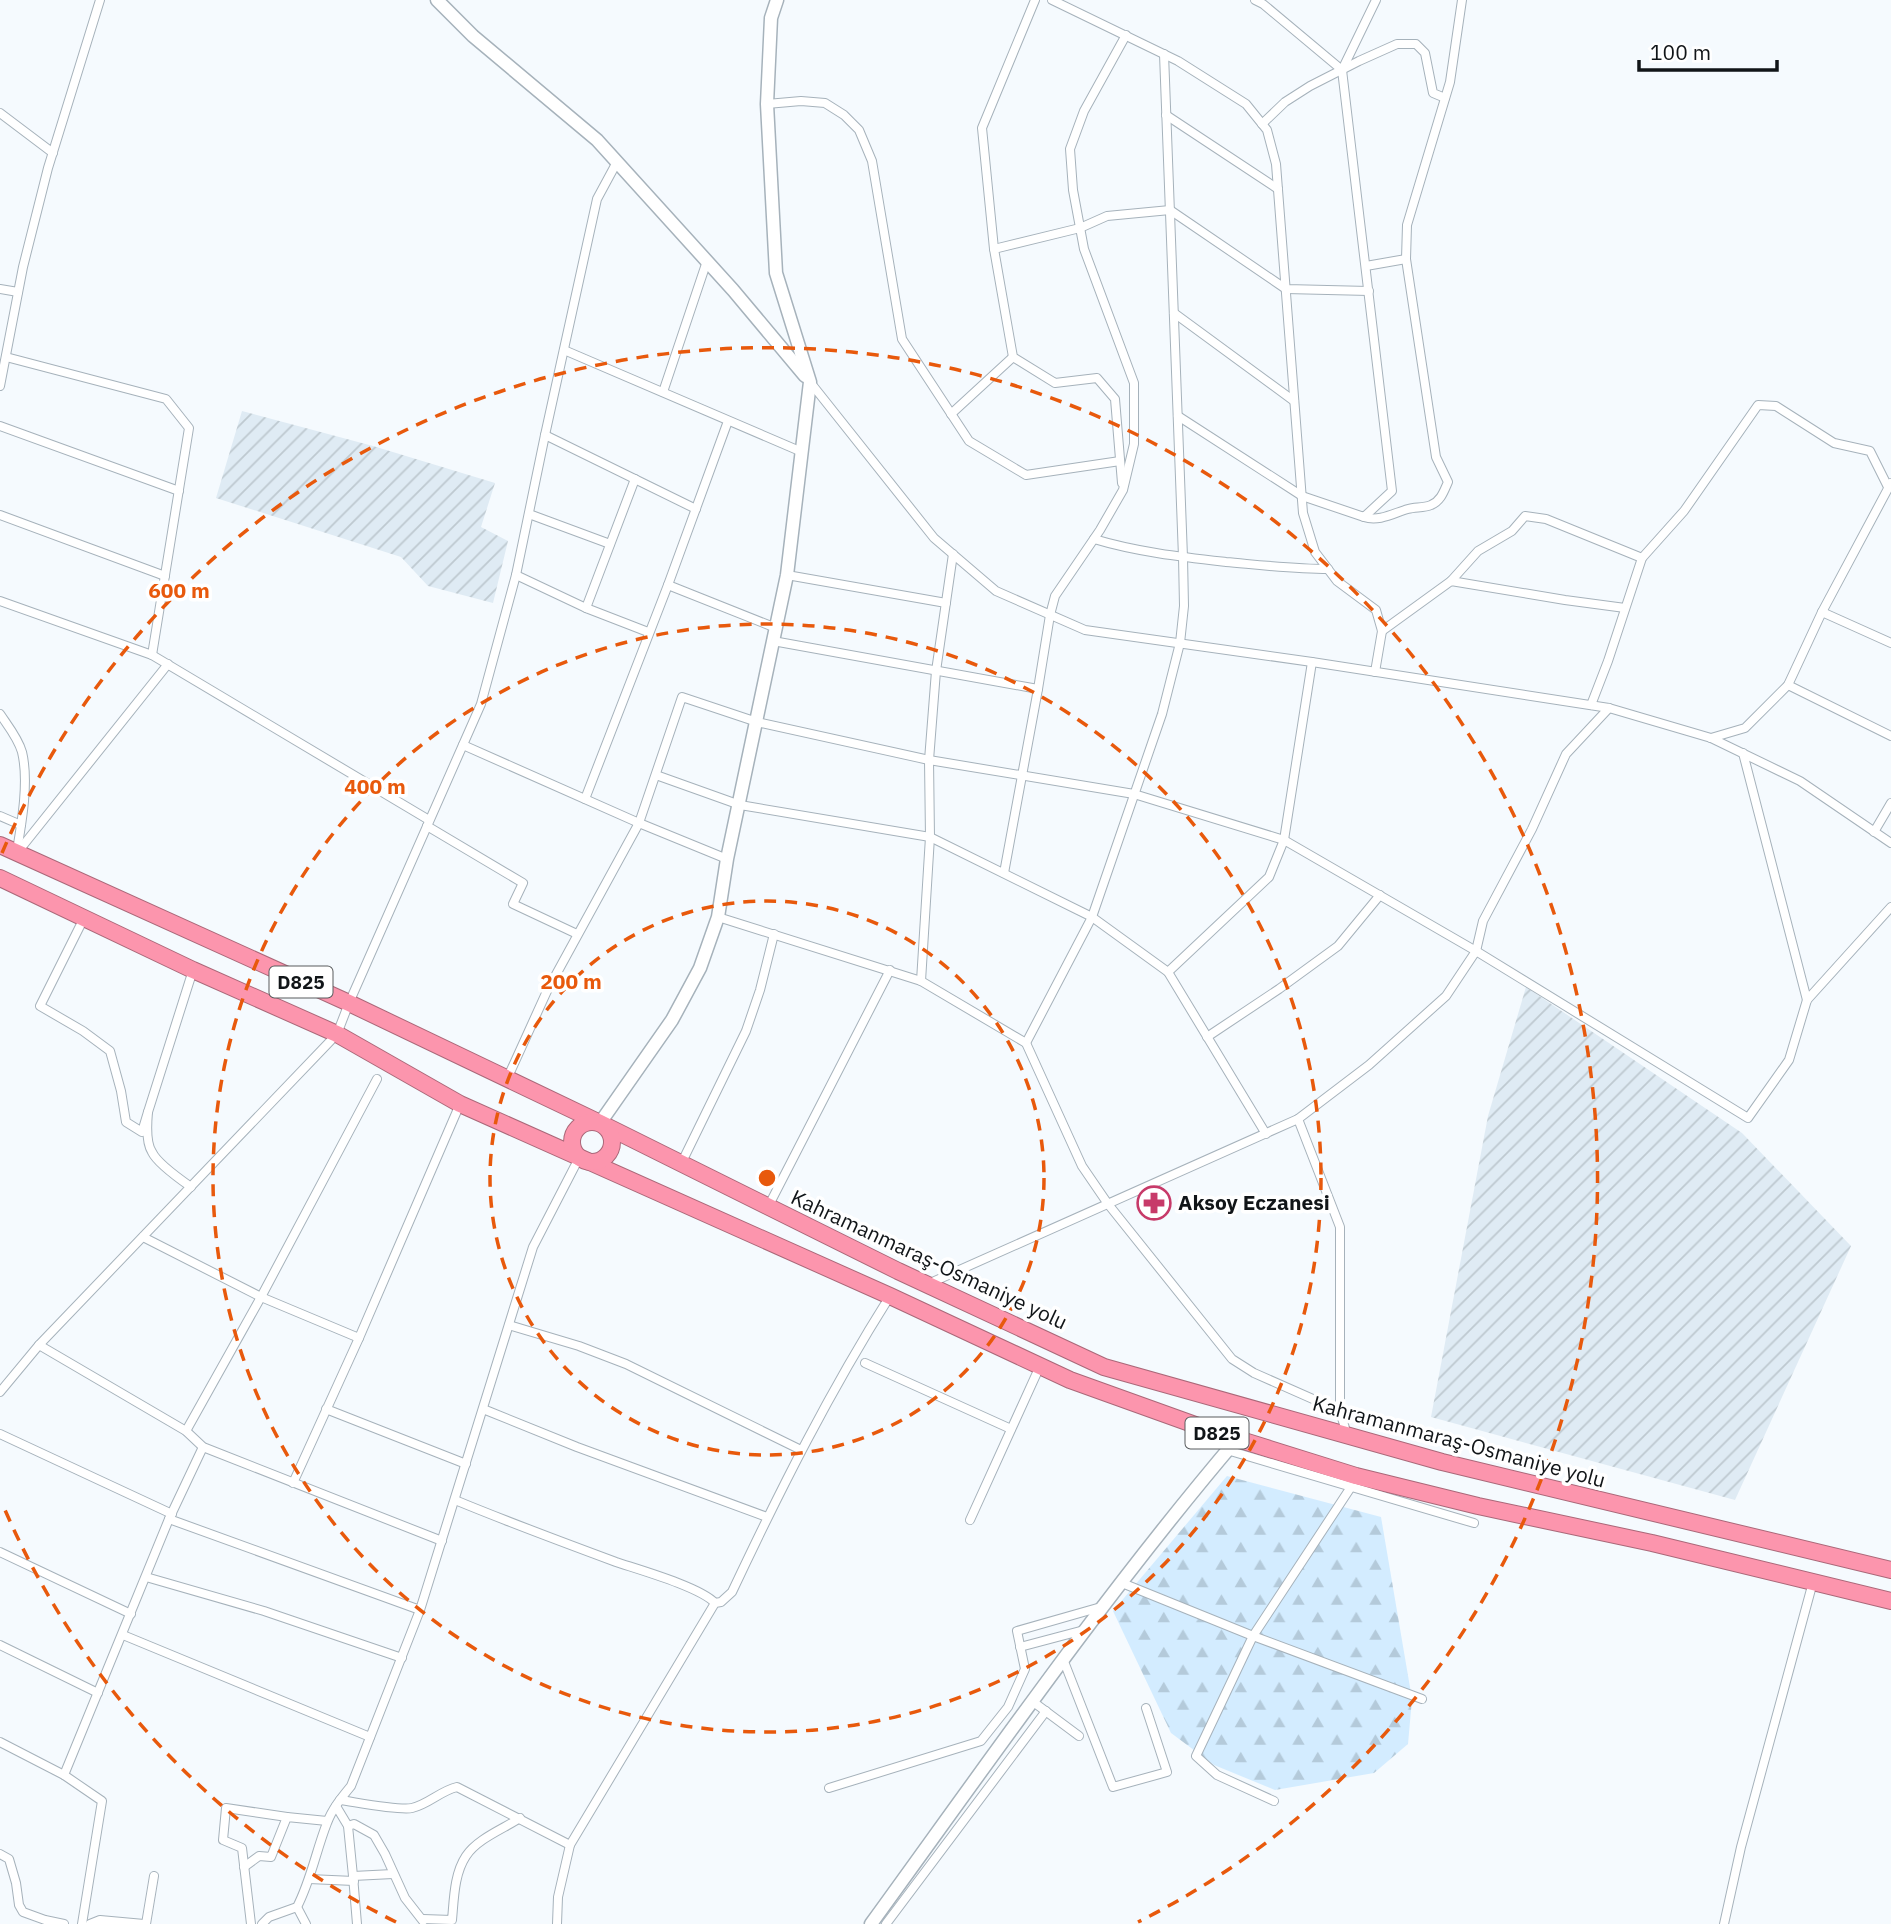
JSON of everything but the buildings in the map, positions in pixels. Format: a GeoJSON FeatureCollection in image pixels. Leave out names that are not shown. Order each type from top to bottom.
{"type":"FeatureCollection","features":[{"type":"Feature","properties":{"kind":"highway","name":"Kahramanmaraş-Osmaniye yolu"},"geometry":{"type":"LineString","coordinates":[[0,845],[349,1003],[1104,1367],[1442,1462],[1891,1570]]}},
{"type":"Feature","properties":{"kind":"highway","name":"D825"},"geometry":{"type":"LineString","coordinates":[[0,878],[193,970],[337,1034],[460,1104],[890,1296],[1070,1380],[1232,1444],[1478,1506],[1891,1601]]}},
{"type":"Feature","properties":{"kind":"highway"},"geometry":{"type":"LineString","coordinates":[[594,1122],[603,1125],[612,1139],[609,1153],[598,1161],[582,1160],[573,1147],[577,1129],[594,1122]]}},
{"type":"Feature","properties":{"kind":"street"},"geometry":{"type":"LineString","coordinates":[[0,386],[18,292],[53,153],[100,0]]}},
{"type":"Feature","properties":{"kind":"street"},"geometry":{"type":"LineString","coordinates":[[437,0],[473,36],[597,140],[810,382],[934,538],[996,591],[1085,630],[1375,671],[1609,708],[1712,737],[1800,781],[1891,843]]}},
{"type":"Feature","properties":{"kind":"street"},"geometry":{"type":"LineString","coordinates":[[603,1125],[672,1020],[700,968],[718,916],[727,859],[787,575],[810,382],[776,274],[767,104],[771,18],[777,0]]}},
{"type":"Feature","properties":{"kind":"street"},"geometry":{"type":"LineString","coordinates":[[1035,0],[982,128],[994,249],[1013,357],[1055,383],[1097,378],[1115,399],[1123,490]]}},
{"type":"Feature","properties":{"kind":"street"},"geometry":{"type":"LineString","coordinates":[[1052,0],[1164,54],[1247,104],[1267,130],[1276,164],[1303,513],[1315,552],[1337,581],[1376,610],[1382,631],[1375,671]]}},
{"type":"Feature","properties":{"kind":"street"},"geometry":{"type":"LineString","coordinates":[[1364,517],[1392,491],[1342,70],[1376,0]]}},
{"type":"Feature","properties":{"kind":"street"},"geometry":{"type":"LineString","coordinates":[[1178,416],[1302,496],[1369,519],[1432,505],[1442,496],[1448,482],[1436,457],[1406,259],[1407,225],[1450,82],[1462,0]]}},
{"type":"Feature","properties":{"kind":"street"},"geometry":{"type":"LineString","coordinates":[[1261,2],[1342,70]]}},
{"type":"Feature","properties":{"kind":"street"},"geometry":{"type":"LineString","coordinates":[[1003,873],[1055,596],[1123,490],[1134,444],[1134,383],[1084,249],[1073,190],[1070,149],[1084,111],[1126,35]]}},
{"type":"Feature","properties":{"kind":"street"},"geometry":{"type":"LineString","coordinates":[[1262,124],[1285,102],[1310,86],[1397,44],[1416,44],[1425,53],[1433,93],[1445,98]]}},
{"type":"Feature","properties":{"kind":"street"},"geometry":{"type":"LineString","coordinates":[[1026,1043],[1092,918],[1162,713],[1180,643],[1184,606],[1184,557],[1164,54]]}},
{"type":"Feature","properties":{"kind":"street"},"geometry":{"type":"LineString","coordinates":[[767,104],[801,101],[825,103],[844,115],[859,130],[872,161],[902,340],[969,441],[1026,475],[1120,461]]}},
{"type":"Feature","properties":{"kind":"street"},"geometry":{"type":"LineString","coordinates":[[0,113],[53,153]]}},
{"type":"Feature","properties":{"kind":"street"},"geometry":{"type":"LineString","coordinates":[[1167,115],[1278,189]]}},
{"type":"Feature","properties":{"kind":"street"},"geometry":{"type":"LineString","coordinates":[[0,1392],[39,1345],[337,1034],[481,704],[516,575],[597,199],[617,162]]}},
{"type":"Feature","properties":{"kind":"street"},"geometry":{"type":"LineString","coordinates":[[994,249],[1080,228],[1107,216],[1170,209],[1286,289],[1369,290]]}},
{"type":"Feature","properties":{"kind":"street"},"geometry":{"type":"LineString","coordinates":[[1366,266],[1406,259]]}},
{"type":"Feature","properties":{"kind":"street"},"geometry":{"type":"LineString","coordinates":[[663,392],[706,261]]}},
{"type":"Feature","properties":{"kind":"street"},"geometry":{"type":"LineString","coordinates":[[0,289],[18,292]]}},
{"type":"Feature","properties":{"kind":"street"},"geometry":{"type":"LineString","coordinates":[[1174,313],[1294,401]]}},
{"type":"Feature","properties":{"kind":"street"},"geometry":{"type":"LineString","coordinates":[[564,350],[802,452]]}},
{"type":"Feature","properties":{"kind":"street"},"geometry":{"type":"LineString","coordinates":[[6,357],[166,399],[189,429],[152,655]]}},
{"type":"Feature","properties":{"kind":"street"},"geometry":{"type":"LineString","coordinates":[[951,414],[1013,357]]}},
{"type":"Feature","properties":{"kind":"street"},"geometry":{"type":"LineString","coordinates":[[1591,705],[1642,558],[1684,511],[1758,405],[1776,406],[1834,443],[1870,451],[1890,484],[1822,612],[1788,685],[1745,728],[1712,737]]}},
{"type":"Feature","properties":{"kind":"street"},"geometry":{"type":"LineString","coordinates":[[585,799],[728,421]]}},
{"type":"Feature","properties":{"kind":"street"},"geometry":{"type":"LineString","coordinates":[[0,426],[178,491]]}},
{"type":"Feature","properties":{"kind":"street"},"geometry":{"type":"LineString","coordinates":[[545,435],[696,509]]}},
{"type":"Feature","properties":{"kind":"street"},"geometry":{"type":"LineString","coordinates":[[586,608],[635,479]]}},
{"type":"Feature","properties":{"kind":"street"},"geometry":{"type":"LineString","coordinates":[[529,514],[610,544]]}},
{"type":"Feature","properties":{"kind":"street"},"geometry":{"type":"LineString","coordinates":[[0,515],[165,576]]}},
{"type":"Feature","properties":{"kind":"street"},"geometry":{"type":"LineString","coordinates":[[1382,631],[1451,581],[1478,551],[1512,531],[1525,516],[1546,519],[1642,558]]}},
{"type":"Feature","properties":{"kind":"street"},"geometry":{"type":"LineString","coordinates":[[1094,539],[1184,557],[1297,569],[1328,569]]}},
{"type":"Feature","properties":{"kind":"street"},"geometry":{"type":"LineString","coordinates":[[921,981],[930,837],[929,760],[936,671],[953,554]]}},
{"type":"Feature","properties":{"kind":"street"},"geometry":{"type":"LineString","coordinates":[[516,575],[586,608],[648,632]]}},
{"type":"Feature","properties":{"kind":"street"},"geometry":{"type":"LineString","coordinates":[[787,575],[946,603]]}},
{"type":"Feature","properties":{"kind":"street"},"geometry":{"type":"LineString","coordinates":[[1451,581],[1625,608]]}},
{"type":"Feature","properties":{"kind":"street"},"geometry":{"type":"LineString","coordinates":[[668,585],[776,628]]}},
{"type":"Feature","properties":{"kind":"street"},"geometry":{"type":"LineString","coordinates":[[0,601],[152,655],[168,664],[523,883],[513,904],[577,934]]}},
{"type":"Feature","properties":{"kind":"street"},"geometry":{"type":"LineString","coordinates":[[1822,612],[1891,643]]}},
{"type":"Feature","properties":{"kind":"street"},"geometry":{"type":"LineString","coordinates":[[773,641],[1038,690]]}},
{"type":"Feature","properties":{"kind":"street"},"geometry":{"type":"LineString","coordinates":[[1168,972],[1269,877],[1284,840],[1312,662]]}},
{"type":"Feature","properties":{"kind":"street"},"geometry":{"type":"LineString","coordinates":[[17,853],[168,664]]}},
{"type":"Feature","properties":{"kind":"street"},"geometry":{"type":"LineString","coordinates":[[1788,685],[1891,736]]}},
{"type":"Feature","properties":{"kind":"street"},"geometry":{"type":"LineString","coordinates":[[507,1079],[547,990],[639,823],[682,697],[757,722],[929,760],[1135,794],[1284,840],[1476,951],[1748,1118],[1790,1060],[1807,1000],[1891,907]]}},
{"type":"Feature","properties":{"kind":"street"},"geometry":{"type":"LineString","coordinates":[[928,1284],[1298,1119],[1369,1065],[1446,996],[1476,951],[1483,921],[1532,829],[1566,754],[1609,708]]}},
{"type":"Feature","properties":{"kind":"street"},"geometry":{"type":"LineString","coordinates":[[0,714],[14,733],[22,751],[24,772],[17,853]]}},
{"type":"Feature","properties":{"kind":"street"},"geometry":{"type":"LineString","coordinates":[[463,744],[639,823],[727,859]]}},
{"type":"Feature","properties":{"kind":"street"},"geometry":{"type":"LineString","coordinates":[[1743,753],[1807,1000]]}},
{"type":"Feature","properties":{"kind":"street"},"geometry":{"type":"LineString","coordinates":[[656,775],[740,805],[930,837],[1092,918],[1168,972],[1266,1133]]}},
{"type":"Feature","properties":{"kind":"street"},"geometry":{"type":"LineString","coordinates":[[1874,832],[1891,803]]}},
{"type":"Feature","properties":{"kind":"street"},"geometry":{"type":"LineString","coordinates":[[0,816],[21,825]]}},
{"type":"Feature","properties":{"kind":"street"},"geometry":{"type":"LineString","coordinates":[[1208,1037],[1338,946],[1380,895]]}},
{"type":"Feature","properties":{"kind":"street"},"geometry":{"type":"LineString","coordinates":[[718,916],[921,981],[1026,1043],[1082,1166],[1108,1204],[1232,1359],[1254,1373],[1340,1411]]}},
{"type":"Feature","properties":{"kind":"street"},"geometry":{"type":"LineString","coordinates":[[84,918],[40,1006],[83,1031],[110,1051],[126,1122],[142,1132],[193,970]]}},
{"type":"Feature","properties":{"kind":"street"},"geometry":{"type":"LineString","coordinates":[[681,1164],[746,1031],[774,934]]}},
{"type":"Feature","properties":{"kind":"street"},"geometry":{"type":"LineString","coordinates":[[768,1207],[890,970]]}},
{"type":"Feature","properties":{"kind":"street"},"geometry":{"type":"LineString","coordinates":[[186,1431],[377,1079]]}},
{"type":"Feature","properties":{"kind":"street"},"geometry":{"type":"LineString","coordinates":[[293,1483],[460,1104]]}},
{"type":"Feature","properties":{"kind":"street"},"geometry":{"type":"LineString","coordinates":[[148,1112],[147,1128],[151,1152],[174,1175],[191,1187]]}},
{"type":"Feature","properties":{"kind":"street"},"geometry":{"type":"LineString","coordinates":[[1298,1119],[1340,1227],[1340,1411],[1347,1435]]}},
{"type":"Feature","properties":{"kind":"street"},"geometry":{"type":"LineString","coordinates":[[262,1924],[269,1917],[297,1907],[309,1879],[327,1821],[351,1786],[420,1610],[533,1247],[582,1160]]}},
{"type":"Feature","properties":{"kind":"street"},"geometry":{"type":"LineString","coordinates":[[143,1237],[261,1297],[359,1338]]}},
{"type":"Feature","properties":{"kind":"street"},"geometry":{"type":"LineString","coordinates":[[557,1924],[558,1897],[570,1844],[715,1603],[721,1602],[732,1592],[801,1450],[854,1353],[890,1296]]}},
{"type":"Feature","properties":{"kind":"street"},"geometry":{"type":"LineString","coordinates":[[509,1325],[579,1346],[626,1364],[801,1450]]}},
{"type":"Feature","properties":{"kind":"street"},"geometry":{"type":"LineString","coordinates":[[39,1345],[186,1431],[203,1447],[442,1541]]}},
{"type":"Feature","properties":{"kind":"street"},"geometry":{"type":"LineString","coordinates":[[865,1363],[1011,1429]]}},
{"type":"Feature","properties":{"kind":"street"},"geometry":{"type":"LineString","coordinates":[[970,1520],[1040,1366]]}},
{"type":"Feature","properties":{"kind":"street"},"geometry":{"type":"LineString","coordinates":[[327,1409],[466,1464]]}},
{"type":"Feature","properties":{"kind":"street"},"geometry":{"type":"LineString","coordinates":[[483,1409],[577,1447],[767,1517]]}},
{"type":"Feature","properties":{"kind":"street"},"geometry":{"type":"LineString","coordinates":[[0,1434],[171,1517],[420,1610]]}},
{"type":"Feature","properties":{"kind":"street"},"geometry":{"type":"LineString","coordinates":[[871,1924],[1063,1659],[1232,1444],[1351,1487],[1474,1523]]}},
{"type":"Feature","properties":{"kind":"street"},"geometry":{"type":"LineString","coordinates":[[64,1775],[171,1517],[203,1447]]}},
{"type":"Feature","properties":{"kind":"street"},"geometry":{"type":"LineString","coordinates":[[1274,1801],[1217,1775],[1196,1756],[1253,1636],[1351,1487]]}},
{"type":"Feature","properties":{"kind":"street"},"geometry":{"type":"LineString","coordinates":[[455,1500],[678,1584],[710,1598],[715,1603]]}},
{"type":"Feature","properties":{"kind":"street"},"geometry":{"type":"LineString","coordinates":[[0,1552],[131,1614]]}},
{"type":"Feature","properties":{"kind":"street"},"geometry":{"type":"LineString","coordinates":[[146,1577],[264,1611],[402,1658]]}},
{"type":"Feature","properties":{"kind":"street"},"geometry":{"type":"LineString","coordinates":[[1724,1924],[1741,1847],[1813,1582]]}},
{"type":"Feature","properties":{"kind":"street"},"geometry":{"type":"LineString","coordinates":[[1122,1583],[1253,1636],[1422,1699]]}},
{"type":"Feature","properties":{"kind":"street"},"geometry":{"type":"LineString","coordinates":[[829,1788],[981,1741],[1008,1707],[1025,1669],[1017,1631],[1104,1606]]}},
{"type":"Feature","properties":{"kind":"street"},"geometry":{"type":"LineString","coordinates":[[1020,1647],[1087,1629]]}},
{"type":"Feature","properties":{"kind":"street"},"geometry":{"type":"LineString","coordinates":[[123,1635],[370,1737]]}},
{"type":"Feature","properties":{"kind":"street"},"geometry":{"type":"LineString","coordinates":[[0,1646],[98,1693]]}},
{"type":"Feature","properties":{"kind":"street"},"geometry":{"type":"LineString","coordinates":[[1063,1659],[1113,1787],[1167,1773],[1146,1709]]}},
{"type":"Feature","properties":{"kind":"street"},"geometry":{"type":"LineString","coordinates":[[1032,1701],[1079,1736]]}},
{"type":"Feature","properties":{"kind":"street"},"geometry":{"type":"LineString","coordinates":[[886,1924],[1046,1711]]}},
{"type":"Feature","properties":{"kind":"street"},"geometry":{"type":"LineString","coordinates":[[0,1742],[64,1775],[102,1801],[82,1924]]}},
{"type":"Feature","properties":{"kind":"street"},"geometry":{"type":"LineString","coordinates":[[338,1803],[410,1809],[422,1805],[445,1790],[457,1787],[570,1844]]}},
{"type":"Feature","properties":{"kind":"street"},"geometry":{"type":"LineString","coordinates":[[338,1803],[348,1826],[357,1924]]}},
{"type":"Feature","properties":{"kind":"street"},"geometry":{"type":"LineString","coordinates":[[251,1924],[242,1848],[223,1840],[226,1808],[327,1821]]}},
{"type":"Feature","properties":{"kind":"street"},"geometry":{"type":"LineString","coordinates":[[244,1867],[259,1856],[271,1857],[287,1817]]}},
{"type":"Feature","properties":{"kind":"street"},"geometry":{"type":"LineString","coordinates":[[348,1826],[354,1824],[374,1835],[405,1898],[423,1922],[452,1920],[457,1878],[466,1856],[476,1845],[520,1818]]}},
{"type":"Feature","properties":{"kind":"street"},"geometry":{"type":"LineString","coordinates":[[0,1854],[9,1858],[19,1905],[23,1912],[64,1924]]}},
{"type":"Feature","properties":{"kind":"street"},"geometry":{"type":"LineString","coordinates":[[309,1879],[393,1874]]}},
{"type":"Feature","properties":{"kind":"street"},"geometry":{"type":"LineString","coordinates":[[90,1924],[100,1920],[145,1924],[154,1876]]}},
{"type":"Feature","properties":{"kind":"street"},"geometry":{"type":"LineString","coordinates":[[297,1907],[306,1924]]}},
{"type":"Feature","properties":{"kind":"shaded area"},"geometry":{"type":"Polygon","coordinates":[[[242,411],[373,446],[495,483],[481,527],[508,541],[493,603],[428,586],[401,557],[216,498],[242,411]]]}},
{"type":"Feature","properties":{"kind":"shaded area"},"geometry":{"type":"Polygon","coordinates":[[[1526,987],[1742,1133],[1851,1246],[1735,1500],[1431,1417],[1488,1116],[1526,987]]]}},
{"type":"Feature","properties":{"kind":"green space"},"geometry":{"type":"Polygon","coordinates":[[[1227,1476],[1381,1517],[1412,1699],[1408,1744],[1374,1773],[1275,1790],[1214,1765],[1171,1733],[1113,1611],[1227,1476]]]}},
{"type":"Feature","properties":{"kind":"place","name":"Aksoy Eczanesi"},"geometry":{"type":"Point","coordinates":[1154,1203]}}]}
